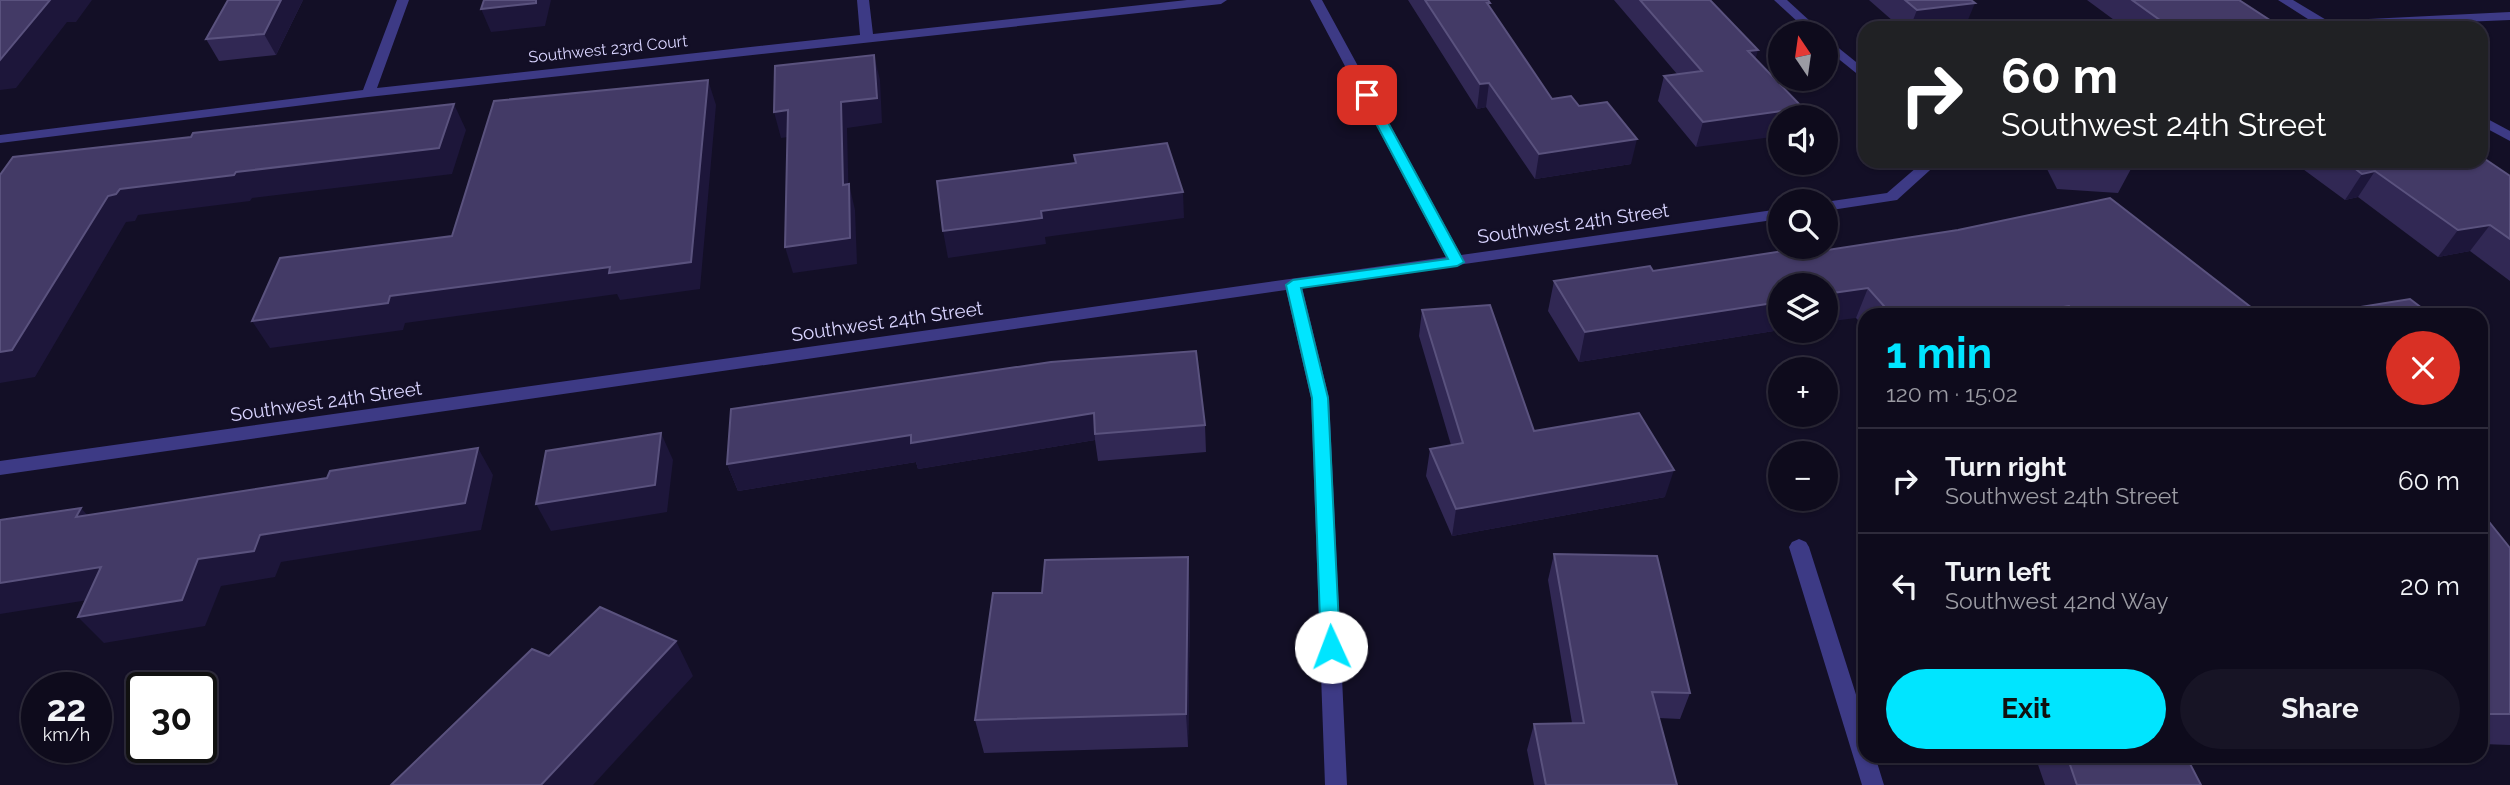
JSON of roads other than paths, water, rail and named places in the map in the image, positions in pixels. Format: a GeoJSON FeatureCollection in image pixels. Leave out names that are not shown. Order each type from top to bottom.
{"type":"FeatureCollection","features":[{"type":"Feature","properties":{"kind":"street"},"geometry":{"type":"LineString","coordinates":[[368,93],[403,0]]}},
{"type":"Feature","properties":{"kind":"street"},"geometry":{"type":"LineString","coordinates":[[863,0],[867,38]]}},
{"type":"Feature","properties":{"kind":"street","name":"Southwest 23rd Court"},"geometry":{"type":"LineString","coordinates":[[0,139],[368,93],[1221,0]]}},
{"type":"Feature","properties":{"kind":"street"},"geometry":{"type":"LineString","coordinates":[[1316,0],[1457,262]]}},
{"type":"Feature","properties":{"kind":"street"},"geometry":{"type":"LineString","coordinates":[[1780,0],[1804,21]]}},
{"type":"Feature","properties":{"kind":"street"},"geometry":{"type":"LineString","coordinates":[[2284,0],[2320,21]]}},
{"type":"Feature","properties":{"kind":"street"},"geometry":{"type":"LineString","coordinates":[[2419,21],[2510,16]]}},
{"type":"Feature","properties":{"kind":"street"},"geometry":{"type":"LineString","coordinates":[[1838,52],[1858,70]]}},
{"type":"Feature","properties":{"kind":"street"},"geometry":{"type":"LineString","coordinates":[[2488,124],[2510,137]]}},
{"type":"Feature","properties":{"kind":"street"},"geometry":{"type":"LineString","coordinates":[[1838,205],[1892,197],[1927,168]]}},
{"type":"Feature","properties":{"kind":"street","name":"Southwest 24th Street"},"geometry":{"type":"LineString","coordinates":[[0,468],[1768,216]]}},
{"type":"Feature","properties":{"kind":"street"},"geometry":{"type":"LineString","coordinates":[[1293,285],[1320,398],[1336,785]]}},
{"type":"Feature","properties":{"kind":"street"},"geometry":{"type":"LineString","coordinates":[[1799,547],[1858,737]]}},
{"type":"Feature","properties":{"kind":"street"},"geometry":{"type":"LineString","coordinates":[[1866,763],[1873,785]]}}]}
